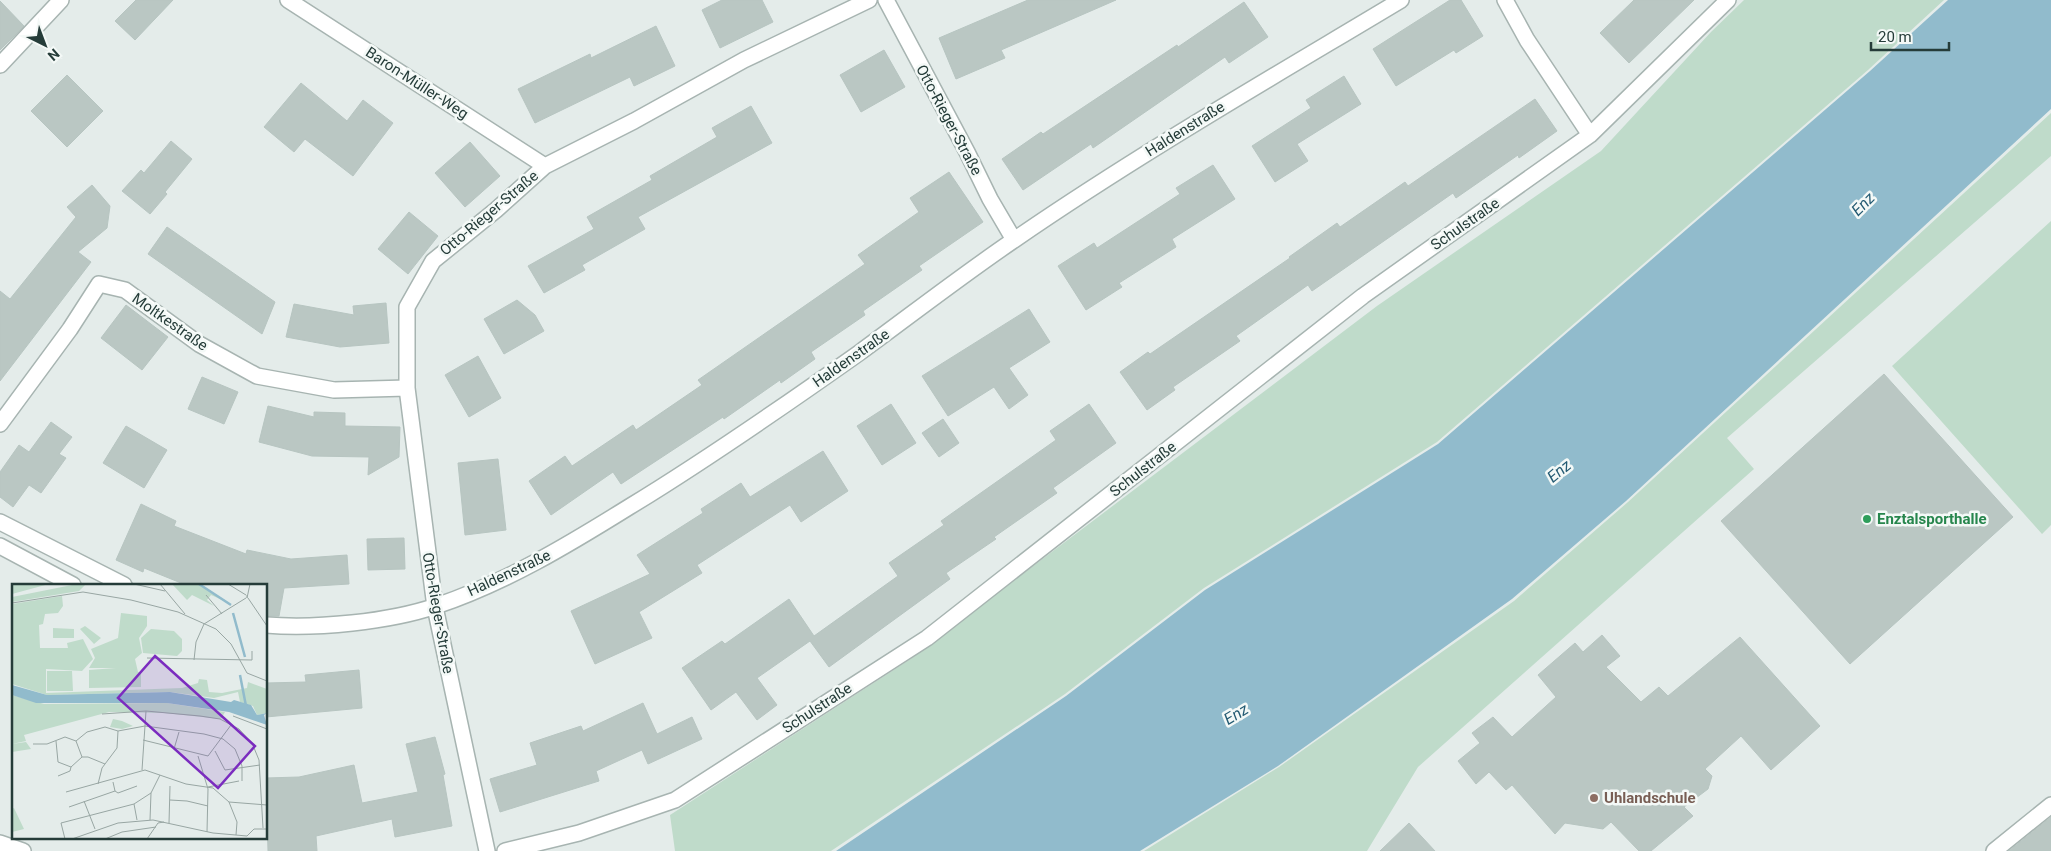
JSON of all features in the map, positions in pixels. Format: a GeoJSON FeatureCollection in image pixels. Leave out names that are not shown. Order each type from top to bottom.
{"type":"FeatureCollection","features":[{"type":"Feature","properties":{"kind":"street"},"geometry":{"type":"LineString","coordinates":[[0,65],[61,0]]}},
{"type":"Feature","properties":{"kind":"street","name":"Baron-Müller-Weg"},"geometry":{"type":"LineString","coordinates":[[288,0],[545,166]]}},
{"type":"Feature","properties":{"kind":"street","name":"Otto-Rieger-Straße"},"geometry":{"type":"LineString","coordinates":[[487,851],[435,607],[407,388],[407,307],[433,261],[496,210],[545,166],[634,122],[744,60],[869,0]]}},
{"type":"Feature","properties":{"kind":"street","name":"Otto-Rieger-Straße"},"geometry":{"type":"LineString","coordinates":[[886,0],[990,199],[1014,240]]}},
{"type":"Feature","properties":{"kind":"street","name":"Haldenstraße"},"geometry":{"type":"LineString","coordinates":[[268,626],[308,627],[389,617],[435,607],[521,570],[591,530],[702,462],[858,354],[1014,240],[1192,124],[1401,0]]}},
{"type":"Feature","properties":{"kind":"street"},"geometry":{"type":"LineString","coordinates":[[1506,0],[1527,40],[1590,135]]}},
{"type":"Feature","properties":{"kind":"street","name":"Schulstraße"},"geometry":{"type":"LineString","coordinates":[[505,851],[579,833],[675,800],[926,638],[1362,296],[1590,135],[1728,0]]}},
{"type":"Feature","properties":{"kind":"street","name":"Moltkestraße"},"geometry":{"type":"LineString","coordinates":[[0,424],[70,329],[99,284],[125,290],[199,344],[258,376],[334,390],[407,388]]}},
{"type":"Feature","properties":{"kind":"street"},"geometry":{"type":"LineString","coordinates":[[0,522],[122,584]]}},
{"type":"Feature","properties":{"kind":"street"},"geometry":{"type":"LineString","coordinates":[[0,546],[71,584]]}},
{"type":"Feature","properties":{"kind":"street"},"geometry":{"type":"LineString","coordinates":[[1994,851],[2051,806]]}},
{"type":"Feature","properties":{"kind":"street"},"geometry":{"type":"LineString","coordinates":[[0,843],[23,851]]}},
{"type":"Feature","properties":{"kind":"green space"},"geometry":{"type":"Polygon","coordinates":[[[1744,0],[1944,0],[1868,70],[1437,442],[1204,588],[1065,694],[831,851],[675,851],[670,815],[909,660],[1377,306],[1601,151],[1711,32],[1744,0]]]}},
{"type":"Feature","properties":{"kind":"green space"},"geometry":{"type":"Polygon","coordinates":[[[2051,113],[2051,156],[1727,438],[1754,469],[1418,767],[1367,851],[1144,851],[1279,767],[1514,601],[1628,502],[2051,113]]]}},
{"type":"Feature","properties":{"kind":"green space"},"geometry":{"type":"Polygon","coordinates":[[[2051,221],[2051,525],[2042,534],[1892,366],[2051,221]]]}},
{"type":"Feature","properties":{"kind":"water","name":"Enz"},"geometry":{"type":"Polygon","coordinates":[[[1948,0],[2051,0],[2051,109],[1626,501],[1512,599],[1278,766],[1140,851],[836,851],[1066,696],[1205,590],[1438,444],[1870,71],[1948,0]]]}},
{"type":"Feature","properties":{"kind":"building"},"geometry":{"type":"Polygon","coordinates":[[[136,0],[173,0],[135,40],[115,21],[136,0]]]}},
{"type":"Feature","properties":{"kind":"building"},"geometry":{"type":"Polygon","coordinates":[[[722,0],[762,0],[773,22],[720,48],[702,10],[722,0]]]}},
{"type":"Feature","properties":{"kind":"building"},"geometry":{"type":"Polygon","coordinates":[[[1028,0],[1116,0],[1001,50],[1005,58],[956,79],[939,38],[1028,0]]]}},
{"type":"Feature","properties":{"kind":"building"},"geometry":{"type":"Polygon","coordinates":[[[1450,0],[1461,0],[1483,36],[1456,53],[1454,50],[1396,86],[1373,49],[1450,0]]]}},
{"type":"Feature","properties":{"kind":"building"},"geometry":{"type":"Polygon","coordinates":[[[1634,0],[1694,0],[1629,63],[1600,33],[1634,0]]]}},
{"type":"Feature","properties":{"kind":"building"},"geometry":{"type":"Polygon","coordinates":[[[0,1],[24,26],[0,50],[0,1]]]}},
{"type":"Feature","properties":{"kind":"building"},"geometry":{"type":"Polygon","coordinates":[[[1244,2],[1268,37],[1229,63],[1225,57],[1093,148],[1091,144],[1023,190],[1002,159],[1177,45],[1178,47],[1244,2]]]}},
{"type":"Feature","properties":{"kind":"building"},"geometry":{"type":"Polygon","coordinates":[[[656,26],[675,66],[634,86],[630,77],[535,123],[518,89],[590,54],[591,58],[656,26]]]}},
{"type":"Feature","properties":{"kind":"building"},"geometry":{"type":"Polygon","coordinates":[[[884,50],[905,87],[861,112],[840,75],[884,50]]]}},
{"type":"Feature","properties":{"kind":"building"},"geometry":{"type":"Polygon","coordinates":[[[67,75],[103,111],[67,147],[31,111],[67,75]]]}},
{"type":"Feature","properties":{"kind":"building"},"geometry":{"type":"Polygon","coordinates":[[[1344,76],[1361,104],[1297,144],[1308,161],[1275,182],[1252,146],[1311,108],[1306,100],[1344,76]]]}},
{"type":"Feature","properties":{"kind":"building"},"geometry":{"type":"Polygon","coordinates":[[[301,83],[347,121],[363,100],[393,123],[353,176],[305,139],[294,152],[264,127],[301,83]]]}},
{"type":"Feature","properties":{"kind":"building"},"geometry":{"type":"Polygon","coordinates":[[[1535,99],[1557,131],[1519,158],[1518,155],[1456,198],[1453,193],[1312,291],[1308,285],[1236,336],[1240,341],[1173,387],[1175,390],[1147,410],[1120,372],[1148,352],[1150,354],[1290,258],[1337,223],[1340,227],[1405,182],[1408,186],[1535,99]]]}},
{"type":"Feature","properties":{"kind":"building"},"geometry":{"type":"Polygon","coordinates":[[[751,106],[772,143],[638,217],[645,229],[582,265],[585,270],[544,293],[528,266],[594,229],[587,217],[652,180],[650,176],[717,137],[712,128],[751,106]]]}},
{"type":"Feature","properties":{"kind":"building"},"geometry":{"type":"Polygon","coordinates":[[[171,141],[192,159],[150,214],[122,191],[141,170],[144,173],[171,141]]]}},
{"type":"Feature","properties":{"kind":"building"},"geometry":{"type":"Polygon","coordinates":[[[470,142],[500,176],[465,207],[435,173],[470,142]]]}},
{"type":"Feature","properties":{"kind":"building"},"geometry":{"type":"Polygon","coordinates":[[[1213,165],[1235,199],[1172,239],[1176,247],[1119,283],[1122,287],[1086,310],[1058,266],[1094,243],[1097,248],[1180,194],[1176,188],[1213,165]]]}},
{"type":"Feature","properties":{"kind":"building"},"geometry":{"type":"Polygon","coordinates":[[[949,172],[983,222],[919,266],[922,270],[863,311],[865,315],[811,352],[815,359],[781,383],[780,380],[724,419],[723,417],[621,484],[613,472],[551,515],[529,481],[565,456],[572,466],[633,425],[636,430],[702,385],[698,380],[865,264],[858,255],[919,212],[910,198],[949,172]]]}},
{"type":"Feature","properties":{"kind":"building"},"geometry":{"type":"Polygon","coordinates":[[[92,185],[110,206],[107,228],[78,252],[91,262],[0,381],[0,291],[10,299],[76,217],[67,207],[92,185]]]}},
{"type":"Feature","properties":{"kind":"building"},"geometry":{"type":"Polygon","coordinates":[[[409,212],[438,236],[408,274],[378,249],[409,212]]]}},
{"type":"Feature","properties":{"kind":"building"},"geometry":{"type":"Polygon","coordinates":[[[167,227],[275,302],[262,334],[148,254],[167,227]]]}},
{"type":"Feature","properties":{"kind":"building"},"geometry":{"type":"Polygon","coordinates":[[[517,300],[535,315],[544,331],[504,354],[484,319],[517,300]]]}},
{"type":"Feature","properties":{"kind":"building"},"geometry":{"type":"Polygon","coordinates":[[[386,303],[389,343],[340,347],[286,337],[294,304],[354,315],[353,306],[386,303]]]}},
{"type":"Feature","properties":{"kind":"building"},"geometry":{"type":"Polygon","coordinates":[[[126,305],[168,337],[142,370],[101,338],[126,305]]]}},
{"type":"Feature","properties":{"kind":"building"},"geometry":{"type":"Polygon","coordinates":[[[1029,309],[1050,342],[1009,368],[1028,395],[1009,409],[994,387],[948,416],[922,376],[1029,309]]]}},
{"type":"Feature","properties":{"kind":"building"},"geometry":{"type":"Polygon","coordinates":[[[478,356],[501,398],[469,417],[445,375],[478,356]]]}},
{"type":"Feature","properties":{"kind":"building","name":"Enztalsporthalle"},"geometry":{"type":"Polygon","coordinates":[[[1884,374],[2013,517],[1850,664],[1721,521],[1884,374]]]}},
{"type":"Feature","properties":{"kind":"building"},"geometry":{"type":"Polygon","coordinates":[[[202,377],[238,392],[224,424],[188,409],[202,377]]]}},
{"type":"Feature","properties":{"kind":"building"},"geometry":{"type":"Polygon","coordinates":[[[891,404],[916,443],[882,465],[857,426],[891,404]]]}},
{"type":"Feature","properties":{"kind":"building"},"geometry":{"type":"Polygon","coordinates":[[[1089,404],[1116,443],[1053,488],[1057,493],[994,537],[996,539],[946,573],[950,579],[829,667],[810,641],[757,678],[777,705],[757,720],[736,692],[711,710],[682,668],[722,641],[725,644],[789,599],[814,636],[898,576],[889,563],[944,525],[941,521],[1056,440],[1050,431],[1089,404]]]}},
{"type":"Feature","properties":{"kind":"building"},"geometry":{"type":"Polygon","coordinates":[[[268,406],[314,417],[314,412],[345,413],[345,426],[400,427],[399,457],[368,475],[369,457],[312,456],[259,442],[268,406]]]}},
{"type":"Feature","properties":{"kind":"building"},"geometry":{"type":"Polygon","coordinates":[[[943,419],[959,443],[939,457],[922,433],[943,419]]]}},
{"type":"Feature","properties":{"kind":"building"},"geometry":{"type":"Polygon","coordinates":[[[51,422],[72,437],[59,454],[66,458],[41,493],[29,485],[13,507],[0,497],[0,472],[19,445],[29,452],[51,422]]]}},
{"type":"Feature","properties":{"kind":"building"},"geometry":{"type":"Polygon","coordinates":[[[126,426],[167,450],[144,488],[103,463],[126,426]]]}},
{"type":"Feature","properties":{"kind":"building"},"geometry":{"type":"Polygon","coordinates":[[[823,451],[848,491],[801,522],[790,505],[697,565],[702,573],[639,612],[652,638],[595,664],[571,611],[650,574],[637,555],[703,513],[701,509],[741,483],[750,497],[823,451]]]}},
{"type":"Feature","properties":{"kind":"building"},"geometry":{"type":"Polygon","coordinates":[[[498,459],[506,530],[465,535],[458,463],[498,459]]]}},
{"type":"Feature","properties":{"kind":"building"},"geometry":{"type":"Polygon","coordinates":[[[141,504],[176,521],[174,526],[246,554],[247,550],[291,559],[347,555],[349,584],[284,588],[279,616],[268,616],[268,584],[184,584],[144,568],[143,572],[116,560],[141,504]]]}},
{"type":"Feature","properties":{"kind":"building"},"geometry":{"type":"Polygon","coordinates":[[[404,538],[405,569],[368,570],[367,539],[404,538]]]}},
{"type":"Feature","properties":{"kind":"building"},"geometry":{"type":"Polygon","coordinates":[[[1602,635],[1620,656],[1606,667],[1641,702],[1659,687],[1668,696],[1740,637],[1820,726],[1771,770],[1741,736],[1705,769],[1712,776],[1708,789],[1684,807],[1693,816],[1651,851],[1639,851],[1611,822],[1603,829],[1565,823],[1555,834],[1512,785],[1506,790],[1489,772],[1476,784],[1458,761],[1480,743],[1472,733],[1493,717],[1512,737],[1556,697],[1538,675],[1575,643],[1583,652],[1602,635]]]}},
{"type":"Feature","properties":{"kind":"building"},"geometry":{"type":"Polygon","coordinates":[[[359,670],[362,708],[268,717],[268,683],[306,682],[305,675],[359,670]]]}},
{"type":"Feature","properties":{"kind":"building"},"geometry":{"type":"Polygon","coordinates":[[[643,703],[657,734],[692,717],[702,739],[648,764],[642,750],[596,771],[599,781],[500,812],[490,779],[537,765],[530,743],[581,726],[583,731],[643,703]]]}},
{"type":"Feature","properties":{"kind":"building"},"geometry":{"type":"Polygon","coordinates":[[[435,737],[445,774],[443,775],[452,826],[395,837],[392,819],[316,836],[317,851],[268,851],[268,778],[299,777],[354,765],[362,803],[418,792],[406,744],[435,737]]]}},
{"type":"Feature","properties":{"kind":"building"},"geometry":{"type":"Polygon","coordinates":[[[2051,817],[2051,851],[2009,851],[2051,817]]]}},
{"type":"Feature","properties":{"kind":"building"},"geometry":{"type":"Polygon","coordinates":[[[1409,823],[1435,851],[1380,851],[1409,823]]]}},
{"type":"Feature","properties":{"kind":"place","name":"Enztalsporthalle"},"geometry":{"type":"Point","coordinates":[1867,519]}},
{"type":"Feature","properties":{"kind":"place","name":"Uhlandschule"},"geometry":{"type":"Point","coordinates":[1594,798]}}]}
